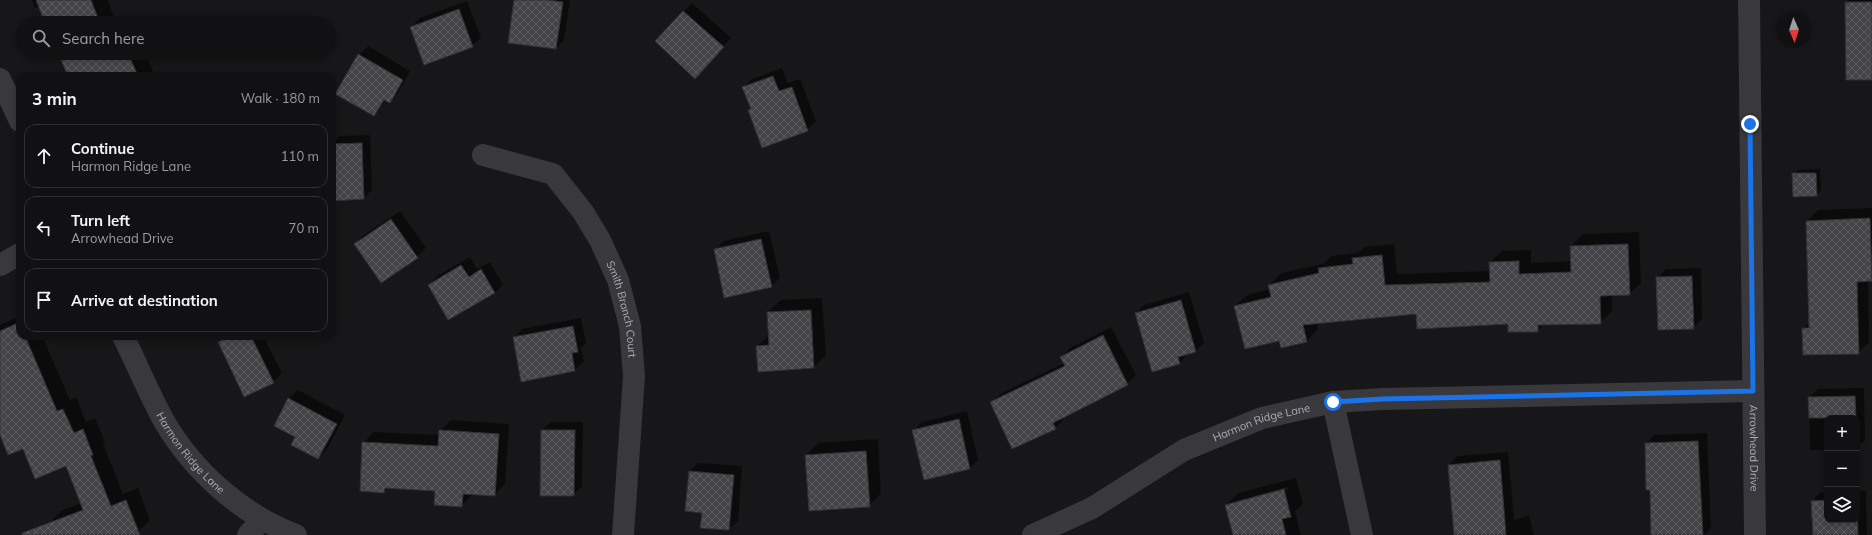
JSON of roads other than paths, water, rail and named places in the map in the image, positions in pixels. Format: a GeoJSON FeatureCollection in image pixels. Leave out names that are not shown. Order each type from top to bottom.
{"type":"FeatureCollection","features":[{"type":"Feature","properties":{"kind":"street","name":"Arrowhead Drive"},"geometry":{"type":"LineString","coordinates":[[1749,0],[1755,535]]}},
{"type":"Feature","properties":{"kind":"street"},"geometry":{"type":"LineString","coordinates":[[0,79],[16,113]]}},
{"type":"Feature","properties":{"kind":"street","name":"Smith Branch Court"},"geometry":{"type":"LineString","coordinates":[[483,155],[553,174],[584,212],[600,240],[618,280],[630,326],[634,376],[623,535]]}},
{"type":"Feature","properties":{"kind":"street"},"geometry":{"type":"LineString","coordinates":[[0,265],[16,256]]}},
{"type":"Feature","properties":{"kind":"street","name":"Harmon Ridge Lane"},"geometry":{"type":"LineString","coordinates":[[125,340],[164,421],[189,457],[216,484],[255,528],[296,535]]}},
{"type":"Feature","properties":{"kind":"street","name":"Harmon Ridge Lane"},"geometry":{"type":"LineString","coordinates":[[1034,535],[1092,508],[1184,450],[1262,418],[1333,402],[1383,399],[1753,391]]}},
{"type":"Feature","properties":{"kind":"street"},"geometry":{"type":"LineString","coordinates":[[1333,402],[1362,535]]}}]}
